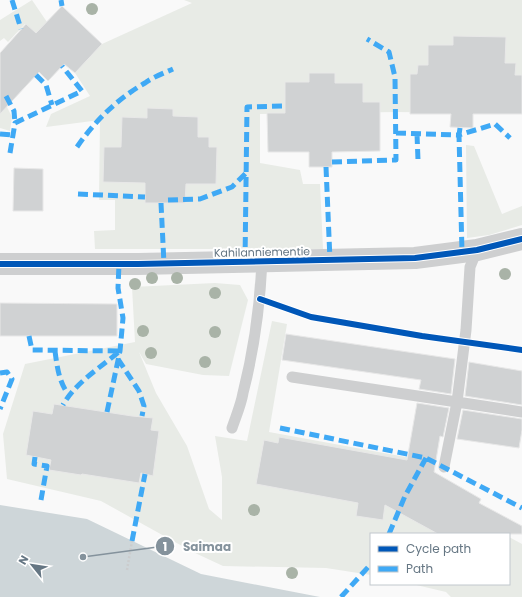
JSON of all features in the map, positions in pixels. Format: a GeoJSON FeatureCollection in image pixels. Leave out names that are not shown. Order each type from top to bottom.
{"type":"FeatureCollection","features":[{"type":"Feature","properties":{"kind":"street","name":"Kahilanniementie"},"geometry":{"type":"LineString","coordinates":[[0,264],[138,264],[415,258],[477,250],[522,239]]}},
{"type":"Feature","properties":{"kind":"lane"},"geometry":{"type":"LineString","coordinates":[[444,467],[457,402],[466,330],[470,267],[477,250]]}},
{"type":"Feature","properties":{"kind":"lane"},"geometry":{"type":"LineString","coordinates":[[232,428],[243,394],[253,342],[260,299],[262,262]]}},
{"type":"Feature","properties":{"kind":"lane"},"geometry":{"type":"LineString","coordinates":[[292,377],[522,412]]}},
{"type":"Feature","properties":{"kind":"path"},"geometry":{"type":"LineString","coordinates":[[127,570],[132,541]]}},
{"type":"Feature","properties":{"kind":"shaded area"},"geometry":{"type":"Polygon","coordinates":[[[32,0],[47,22],[36,33],[25,24],[8,42],[4,38],[0,41],[0,20],[32,0]]]}},
{"type":"Feature","properties":{"kind":"shaded area"},"geometry":{"type":"Polygon","coordinates":[[[184,0],[522,0],[522,114],[397,112],[260,114],[260,163],[300,170],[303,184],[320,184],[323,249],[95,249],[94,231],[115,230],[115,200],[99,200],[100,120],[46,127],[51,114],[90,96],[75,73],[102,44],[192,3],[184,0]]]}},
{"type":"Feature","properties":{"kind":"shaded area"},"geometry":{"type":"Polygon","coordinates":[[[0,96],[12,117],[10,131],[0,128],[0,96]]]}},
{"type":"Feature","properties":{"kind":"shaded area"},"geometry":{"type":"Polygon","coordinates":[[[466,145],[474,146],[502,214],[522,206],[522,225],[489,235],[467,238],[466,145]]]}},
{"type":"Feature","properties":{"kind":"shaded area"},"geometry":{"type":"Polygon","coordinates":[[[215,283],[240,285],[248,300],[229,376],[203,375],[146,364],[139,352],[156,393],[187,446],[209,509],[222,520],[222,477],[215,436],[247,441],[272,321],[287,324],[269,432],[422,460],[408,482],[502,533],[370,533],[370,575],[326,568],[223,566],[193,552],[101,501],[7,479],[3,434],[25,364],[135,342],[132,287],[215,283]]]}},
{"type":"Feature","properties":{"kind":"shaded area"},"geometry":{"type":"Polygon","coordinates":[[[0,505],[87,519],[201,574],[320,597],[0,597],[0,505]]]}},
{"type":"Feature","properties":{"kind":"shaded area"},"geometry":{"type":"Polygon","coordinates":[[[510,538],[522,544],[522,597],[451,597],[446,592],[416,585],[510,585],[510,538]]]}},
{"type":"Feature","properties":{"kind":"building"},"geometry":{"type":"Polygon","coordinates":[[[62,6],[102,44],[75,73],[64,64],[48,81],[39,72],[0,114],[0,53],[26,24],[36,33],[62,6]]]}},
{"type":"Feature","properties":{"kind":"building"},"geometry":{"type":"Polygon","coordinates":[[[453,36],[506,37],[505,63],[516,63],[515,75],[522,75],[522,114],[473,114],[473,128],[450,127],[451,114],[410,114],[410,74],[417,74],[418,65],[428,65],[428,45],[453,45],[453,36]]]}},
{"type":"Feature","properties":{"kind":"building"},"geometry":{"type":"Polygon","coordinates":[[[309,73],[335,73],[335,83],[363,83],[363,102],[380,102],[380,151],[332,152],[332,167],[309,167],[309,152],[268,152],[267,113],[285,113],[285,82],[309,82],[309,73]]]}},
{"type":"Feature","properties":{"kind":"building"},"geometry":{"type":"Polygon","coordinates":[[[147,108],[173,109],[173,116],[198,117],[198,137],[209,137],[209,147],[217,147],[216,184],[186,184],[185,203],[145,203],[145,183],[103,182],[104,147],[121,147],[122,117],[147,118],[147,108]]]}},
{"type":"Feature","properties":{"kind":"building"},"geometry":{"type":"Polygon","coordinates":[[[14,168],[43,169],[43,211],[13,211],[14,168]]]}},
{"type":"Feature","properties":{"kind":"building"},"geometry":{"type":"Polygon","coordinates":[[[0,303],[117,304],[117,336],[0,336],[0,303]]]}},
{"type":"Feature","properties":{"kind":"building"},"geometry":{"type":"Polygon","coordinates":[[[286,334],[455,359],[451,394],[419,389],[421,380],[282,360],[286,334]]]}},
{"type":"Feature","properties":{"kind":"building"},"geometry":{"type":"Polygon","coordinates":[[[469,362],[522,371],[522,405],[465,396],[469,362]]]}},
{"type":"Feature","properties":{"kind":"building"},"geometry":{"type":"Polygon","coordinates":[[[417,403],[449,408],[443,437],[440,436],[434,472],[481,499],[479,503],[522,526],[522,534],[436,533],[385,505],[383,520],[356,516],[358,503],[256,484],[264,440],[278,443],[279,437],[407,460],[417,403]]]}},
{"type":"Feature","properties":{"kind":"building"},"geometry":{"type":"Polygon","coordinates":[[[54,404],[153,418],[151,430],[159,431],[153,476],[141,473],[139,483],[49,470],[51,460],[26,455],[33,411],[52,414],[54,404]]]}},
{"type":"Feature","properties":{"kind":"building"},"geometry":{"type":"Polygon","coordinates":[[[463,410],[522,419],[519,448],[457,439],[463,410]]]}},
{"type":"Feature","properties":{"kind":"marked path"},"geometry":{"type":"LineString","coordinates":[[12,0],[21,29]]}},
{"type":"Feature","properties":{"kind":"marked path"},"geometry":{"type":"LineString","coordinates":[[61,0],[62,6]]}},
{"type":"Feature","properties":{"kind":"marked path"},"geometry":{"type":"LineString","coordinates":[[332,162],[396,160],[395,77],[389,52],[367,39]]}},
{"type":"Feature","properties":{"kind":"marked path"},"geometry":{"type":"LineString","coordinates":[[10,153],[15,123],[82,91],[62,66]]}},
{"type":"Feature","properties":{"kind":"marked path"},"geometry":{"type":"LineString","coordinates":[[77,147],[91,128],[116,103],[148,81],[173,69]]}},
{"type":"Feature","properties":{"kind":"marked path"},"geometry":{"type":"LineString","coordinates":[[36,75],[46,85],[52,105]]}},
{"type":"Feature","properties":{"kind":"marked path"},"geometry":{"type":"LineString","coordinates":[[6,96],[14,111],[15,123]]}},
{"type":"Feature","properties":{"kind":"marked path"},"geometry":{"type":"LineString","coordinates":[[245,262],[247,107],[285,106]]}},
{"type":"Feature","properties":{"kind":"marked path"},"geometry":{"type":"LineString","coordinates":[[460,128],[459,135],[495,124],[510,138]]}},
{"type":"Feature","properties":{"kind":"marked path"},"geometry":{"type":"LineString","coordinates":[[396,133],[459,135],[462,252]]}},
{"type":"Feature","properties":{"kind":"marked path"},"geometry":{"type":"LineString","coordinates":[[0,134],[13,135]]}},
{"type":"Feature","properties":{"kind":"marked path"},"geometry":{"type":"LineString","coordinates":[[417,134],[418,160]]}},
{"type":"Feature","properties":{"kind":"marked path"},"geometry":{"type":"LineString","coordinates":[[326,167],[330,260]]}},
{"type":"Feature","properties":{"kind":"marked path"},"geometry":{"type":"LineString","coordinates":[[168,200],[200,199],[232,187],[246,173]]}},
{"type":"Feature","properties":{"kind":"marked path"},"geometry":{"type":"LineString","coordinates":[[78,194],[145,197]]}},
{"type":"Feature","properties":{"kind":"marked path"},"geometry":{"type":"LineString","coordinates":[[161,203],[164,264]]}},
{"type":"Feature","properties":{"kind":"marked path"},"geometry":{"type":"LineString","coordinates":[[107,412],[120,351],[123,318],[118,288],[119,264]]}},
{"type":"Feature","properties":{"kind":"marked path"},"geometry":{"type":"LineString","coordinates":[[29,336],[32,350],[120,351],[81,382],[63,405]]}},
{"type":"Feature","properties":{"kind":"marked path"},"geometry":{"type":"LineString","coordinates":[[55,351],[61,380],[69,395]]}},
{"type":"Feature","properties":{"kind":"marked path"},"geometry":{"type":"LineString","coordinates":[[118,359],[139,391],[144,406],[142,416]]}},
{"type":"Feature","properties":{"kind":"marked path"},"geometry":{"type":"LineString","coordinates":[[0,373],[7,372],[12,379],[0,409]]}},
{"type":"Feature","properties":{"kind":"marked path"},"geometry":{"type":"LineString","coordinates":[[280,428],[426,458],[522,508]]}},
{"type":"Feature","properties":{"kind":"marked path"},"geometry":{"type":"LineString","coordinates":[[35,457],[34,464],[47,466],[41,500]]}},
{"type":"Feature","properties":{"kind":"marked path"},"geometry":{"type":"LineString","coordinates":[[389,533],[405,496],[426,458]]}},
{"type":"Feature","properties":{"kind":"marked path"},"geometry":{"type":"LineString","coordinates":[[132,541],[145,474]]}},
{"type":"Feature","properties":{"kind":"marked path"},"geometry":{"type":"LineString","coordinates":[[341,597],[370,565]]}},
{"type":"Feature","properties":{"kind":"cycle path"},"geometry":{"type":"LineString","coordinates":[[0,264],[138,264],[415,258],[477,250],[522,239]]}},
{"type":"Feature","properties":{"kind":"cycle path"},"geometry":{"type":"LineString","coordinates":[[260,299],[311,317],[422,336],[522,350]]}},
{"type":"Feature","properties":{"kind":"place","name":"Saimaa"},"geometry":{"type":"Point","coordinates":[83,557]}}]}
